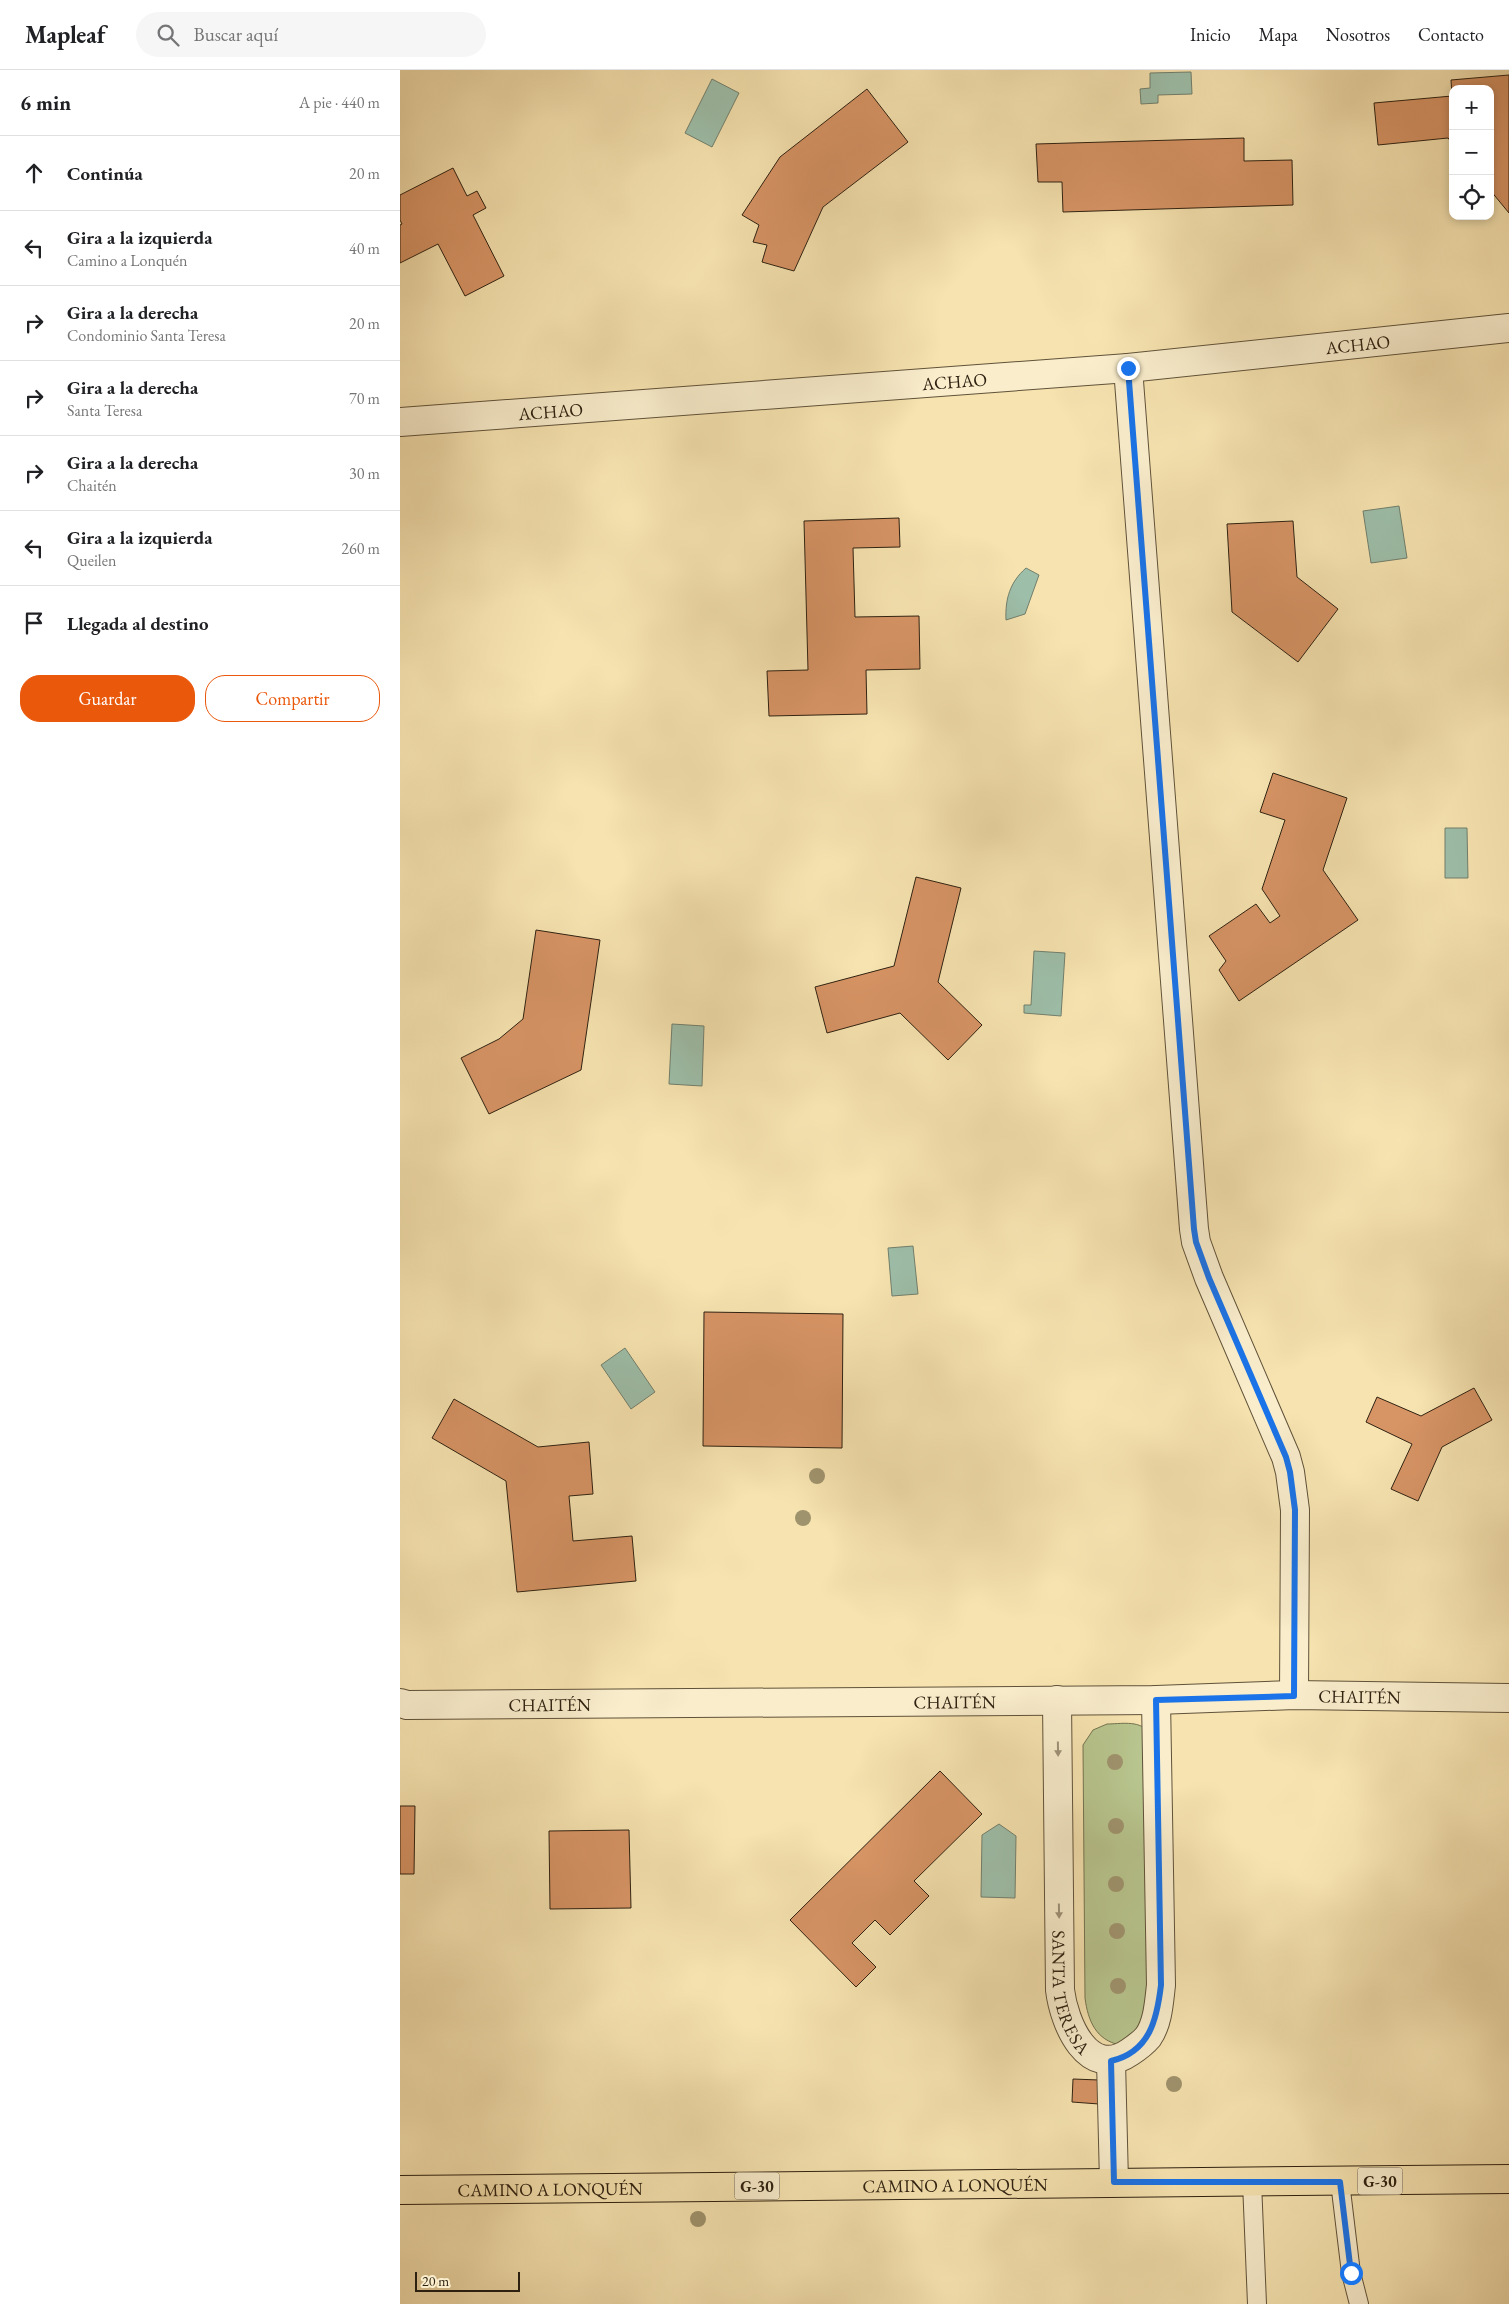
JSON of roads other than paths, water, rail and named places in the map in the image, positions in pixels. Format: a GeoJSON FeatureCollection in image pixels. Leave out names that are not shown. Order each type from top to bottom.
{"type":"FeatureCollection","features":[{"type":"Feature","properties":{"kind":"main road","name":"CAMINO A LONQUÉN"},"geometry":{"type":"LineString","coordinates":[[400,2190],[1509,2179]]}},
{"type":"Feature","properties":{"kind":"street","name":"ACHAO"},"geometry":{"type":"LineString","coordinates":[[400,422],[1128,368],[1509,328]]}},
{"type":"Feature","properties":{"kind":"street"},"geometry":{"type":"LineString","coordinates":[[1128,368],[1194,1229],[1196,1242],[1209,1278],[1286,1457],[1290,1472],[1295,1510],[1294,1696]]}},
{"type":"Feature","properties":{"kind":"street","name":"CHAITÉN"},"geometry":{"type":"LineString","coordinates":[[400,1703],[407,1705],[1156,1700],[1294,1696],[1509,1698]]}},
{"type":"Feature","properties":{"kind":"street","name":"SANTA TERESA"},"geometry":{"type":"LineString","coordinates":[[1057,1700],[1060,1990],[1062,2004],[1073,2035],[1083,2047],[1100,2058],[1111,2061],[1119,2059],[1148,2037],[1155,2021],[1161,1985],[1156,1700]]}},
{"type":"Feature","properties":{"kind":"street"},"geometry":{"type":"LineString","coordinates":[[1111,2061],[1114,2182]]}},
{"type":"Feature","properties":{"kind":"lane"},"geometry":{"type":"LineString","coordinates":[[1252,2182],[1257,2304]]}},
{"type":"Feature","properties":{"kind":"lane"},"geometry":{"type":"LineString","coordinates":[[1340,2182],[1351,2273],[1359,2304]]}}]}
